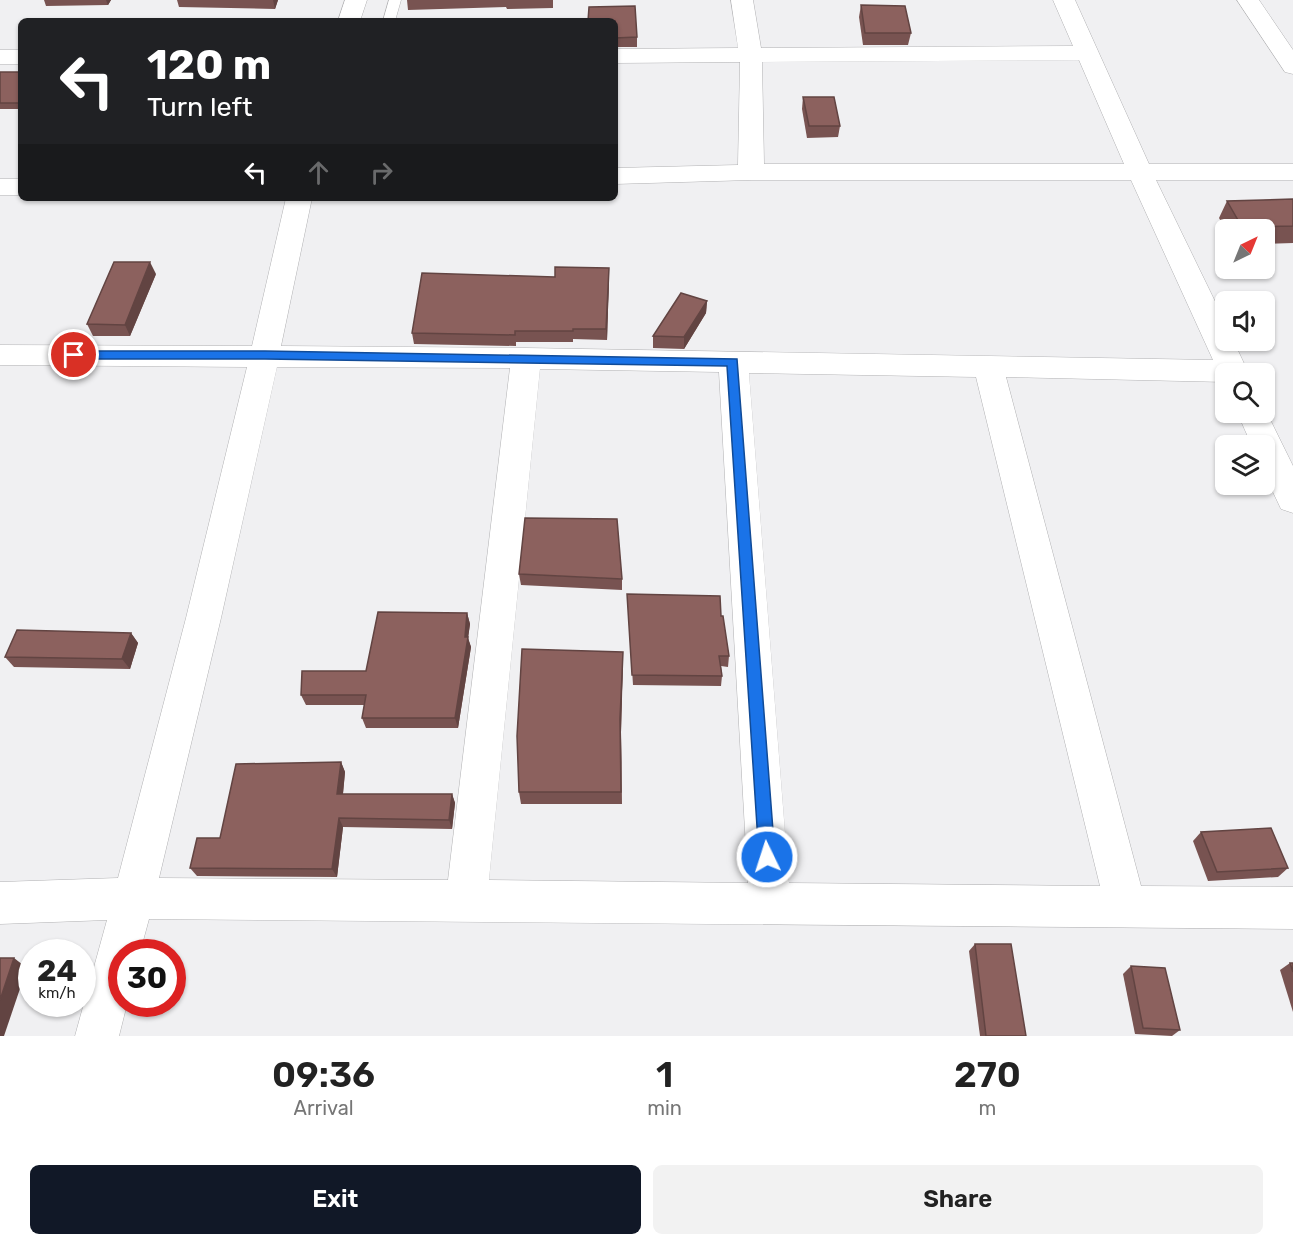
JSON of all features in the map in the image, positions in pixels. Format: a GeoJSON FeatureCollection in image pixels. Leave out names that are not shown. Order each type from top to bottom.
{"type":"FeatureCollection","features":[{"type":"Feature","properties":{"kind":"street"},"geometry":{"type":"LineString","coordinates":[[350,18],[356,0]]}},
{"type":"Feature","properties":{"kind":"street"},"geometry":{"type":"LineString","coordinates":[[742,0],[750,57],[751,172]]}},
{"type":"Feature","properties":{"kind":"street"},"geometry":{"type":"LineString","coordinates":[[1064,0],[1140,172],[1230,363]]}},
{"type":"Feature","properties":{"kind":"street"},"geometry":{"type":"LineString","coordinates":[[1248,0],[1293,68]]}},
{"type":"Feature","properties":{"kind":"street"},"geometry":{"type":"LineString","coordinates":[[618,56],[750,57],[1088,53]]}},
{"type":"Feature","properties":{"kind":"street"},"geometry":{"type":"LineString","coordinates":[[0,57],[18,57]]}},
{"type":"Feature","properties":{"kind":"street"},"geometry":{"type":"LineString","coordinates":[[618,176],[751,172],[1293,171]]}},
{"type":"Feature","properties":{"kind":"street"},"geometry":{"type":"LineString","coordinates":[[0,187],[18,187]]}},
{"type":"Feature","properties":{"kind":"street"},"geometry":{"type":"LineString","coordinates":[[96,1036],[133,898],[265,355],[298,201]]}},
{"type":"Feature","properties":{"kind":"street"},"geometry":{"type":"LineString","coordinates":[[1,356],[265,355],[526,358],[1215,372]]}},
{"type":"Feature","properties":{"kind":"street"},"geometry":{"type":"LineString","coordinates":[[466,902],[526,358]]}},
{"type":"Feature","properties":{"kind":"street"},"geometry":{"type":"LineString","coordinates":[[733,362],[770,904]]}},
{"type":"Feature","properties":{"kind":"street"},"geometry":{"type":"LineString","coordinates":[[988,366],[1126,906]]}},
{"type":"Feature","properties":{"kind":"street"},"geometry":{"type":"LineString","coordinates":[[1257,423],[1293,500]]}},
{"type":"Feature","properties":{"kind":"street"},"geometry":{"type":"LineString","coordinates":[[0,903],[133,898],[1293,908]]}},
{"type":"Feature","properties":{"kind":"lane"},"geometry":{"type":"LineString","coordinates":[[390,18],[395,0]]}},
{"type":"Feature","properties":{"kind":"building"},"geometry":{"type":"Polygon","coordinates":[[[861,5],[905,6],[911,33],[865,33],[861,5]]]}},
{"type":"Feature","properties":{"kind":"building"},"geometry":{"type":"Polygon","coordinates":[[[635,6],[637,37],[618,38],[618,18],[588,18],[589,7],[635,6]]]}},
{"type":"Feature","properties":{"kind":"building"},"geometry":{"type":"Polygon","coordinates":[[[0,72],[18,72],[18,103],[0,103],[0,72]]]}},
{"type":"Feature","properties":{"kind":"building"},"geometry":{"type":"Polygon","coordinates":[[[803,97],[834,97],[840,126],[809,126],[803,97]]]}},
{"type":"Feature","properties":{"kind":"building"},"geometry":{"type":"Polygon","coordinates":[[[1293,199],[1293,226],[1275,226],[1275,219],[1237,219],[1227,201],[1293,199]]]}},
{"type":"Feature","properties":{"kind":"building"},"geometry":{"type":"Polygon","coordinates":[[[114,262],[150,262],[125,325],[87,324],[114,262]]]}},
{"type":"Feature","properties":{"kind":"building"},"geometry":{"type":"Polygon","coordinates":[[[555,267],[609,268],[606,329],[515,331],[515,335],[412,333],[422,273],[555,277],[555,267]]]}},
{"type":"Feature","properties":{"kind":"building"},"geometry":{"type":"Polygon","coordinates":[[[681,293],[707,301],[684,337],[653,336],[681,293]]]}},
{"type":"Feature","properties":{"kind":"building"},"geometry":{"type":"Polygon","coordinates":[[[525,518],[617,519],[622,579],[519,574],[525,518]]]}},
{"type":"Feature","properties":{"kind":"building"},"geometry":{"type":"Polygon","coordinates":[[[627,594],[720,596],[721,616],[723,616],[729,656],[719,656],[722,676],[632,675],[627,594]]]}},
{"type":"Feature","properties":{"kind":"building"},"geometry":{"type":"Polygon","coordinates":[[[378,612],[467,613],[465,637],[468,637],[455,718],[362,718],[366,695],[301,695],[302,671],[366,671],[378,612]]]}},
{"type":"Feature","properties":{"kind":"building"},"geometry":{"type":"Polygon","coordinates":[[[17,630],[131,633],[122,659],[5,657],[17,630]]]}},
{"type":"Feature","properties":{"kind":"building"},"geometry":{"type":"Polygon","coordinates":[[[522,649],[623,652],[620,719],[621,792],[519,792],[517,736],[522,649]]]}},
{"type":"Feature","properties":{"kind":"building"},"geometry":{"type":"Polygon","coordinates":[[[341,762],[337,794],[452,794],[449,820],[339,818],[332,869],[190,868],[197,838],[220,838],[236,764],[341,762]]]}},
{"type":"Feature","properties":{"kind":"building"},"geometry":{"type":"Polygon","coordinates":[[[1271,828],[1288,868],[1217,872],[1201,832],[1271,828]]]}},
{"type":"Feature","properties":{"kind":"building"},"geometry":{"type":"Polygon","coordinates":[[[975,944],[1011,944],[1026,1036],[986,1036],[975,944]]]}},
{"type":"Feature","properties":{"kind":"building"},"geometry":{"type":"Polygon","coordinates":[[[0,958],[14,958],[0,1000],[0,958]]]}},
{"type":"Feature","properties":{"kind":"building"},"geometry":{"type":"Polygon","coordinates":[[[1131,966],[1165,968],[1180,1030],[1143,1028],[1131,966]]]}},
{"type":"Feature","properties":{"kind":"route"},"geometry":{"type":"LineString","coordinates":[[74,355],[265,355],[733,362],[767,857]]}}]}
